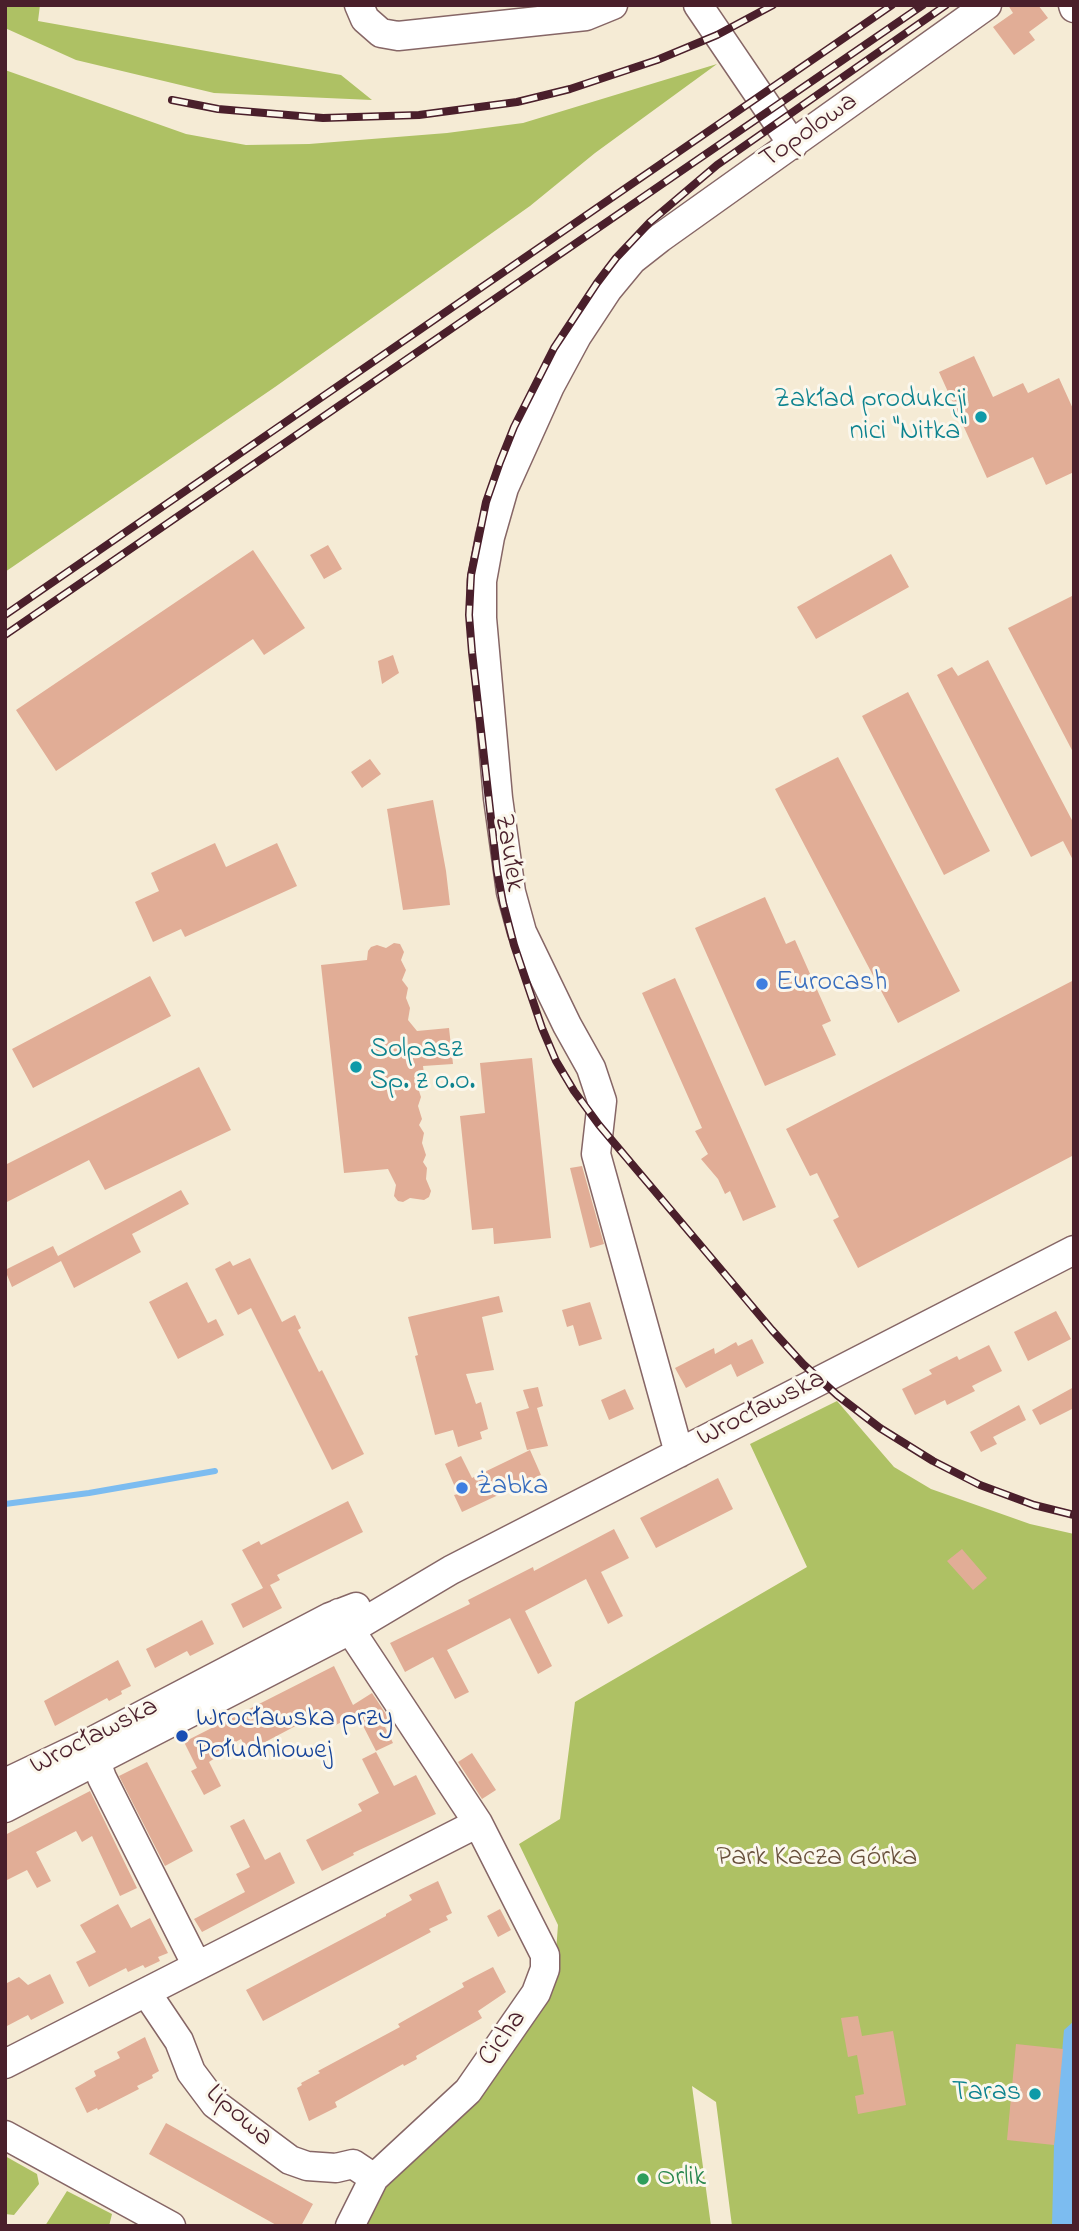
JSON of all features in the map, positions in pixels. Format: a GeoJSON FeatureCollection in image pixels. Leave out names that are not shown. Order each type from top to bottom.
{"type":"FeatureCollection","features":[{"type":"Feature","properties":{"kind":"street"},"geometry":{"type":"LineString","coordinates":[[359,5],[365,19],[381,33],[398,36],[586,16],[613,5]]}},
{"type":"Feature","properties":{"kind":"street"},"geometry":{"type":"LineString","coordinates":[[698,5],[793,145]]}},
{"type":"Feature","properties":{"kind":"street","name":"Topolowa"},"geometry":{"type":"LineString","coordinates":[[632,260],[987,5]]}},
{"type":"Feature","properties":{"kind":"street","name":"Zaułek"},"geometry":{"type":"LineString","coordinates":[[632,260],[608,289],[578,336],[550,386],[504,488],[490,537],[482,582],[482,618],[498,798],[511,892],[522,932],[591,1068],[602,1101],[596,1154],[679,1453]]}},
{"type":"Feature","properties":{"kind":"street","name":"Wrocławska"},"geometry":{"type":"LineString","coordinates":[[5,1808],[91,1752],[1074,1250]]}},
{"type":"Feature","properties":{"kind":"street","name":"Cicha"},"geometry":{"type":"LineString","coordinates":[[344,1622],[478,1823],[541,1942],[545,1955],[545,1969],[536,1993],[468,2091],[374,2178],[351,2226]]}},
{"type":"Feature","properties":{"kind":"street"},"geometry":{"type":"LineString","coordinates":[[91,1752],[197,1966]]}},
{"type":"Feature","properties":{"kind":"street","name":"Wrocławska"},"geometry":{"type":"LineString","coordinates":[[5,1783],[91,1752]]}},
{"type":"Feature","properties":{"kind":"street"},"geometry":{"type":"LineString","coordinates":[[5,2064],[478,1823]]}},
{"type":"Feature","properties":{"kind":"street","name":"Lipowa"},"geometry":{"type":"LineString","coordinates":[[146,1992],[179,2041],[191,2072],[215,2104],[290,2160],[307,2166],[337,2168],[353,2164],[374,2178]]}},
{"type":"Feature","properties":{"kind":"street"},"geometry":{"type":"LineString","coordinates":[[5,2135],[171,2226]]}},
{"type":"Feature","properties":{"kind":"green space"},"geometry":{"type":"Polygon","coordinates":[[[5,5],[40,5],[38,21],[341,75],[372,100],[214,93],[76,60],[5,28],[5,5]]]}},
{"type":"Feature","properties":{"kind":"green space"},"geometry":{"type":"Polygon","coordinates":[[[717,64],[595,153],[530,206],[275,387],[5,572],[5,70],[186,134],[246,145],[309,144],[447,133],[523,123],[717,64]]]}},
{"type":"Feature","properties":{"kind":"green space","name":"Park Kacza Górka"},"geometry":{"type":"Polygon","coordinates":[[[837,1401],[894,1467],[931,1489],[1030,1524],[1074,1534],[1074,2226],[732,2226],[716,2102],[692,2086],[711,2226],[361,2226],[390,2163],[473,2098],[554,1978],[558,1925],[519,1844],[560,1819],[575,1702],[807,1567],[750,1444],[837,1401]]]}},
{"type":"Feature","properties":{"kind":"green space"},"geometry":{"type":"Polygon","coordinates":[[[5,2156],[37,2174],[39,2184],[14,2215],[5,2214],[5,2156]]]}},
{"type":"Feature","properties":{"kind":"green space"},"geometry":{"type":"Polygon","coordinates":[[[67,2191],[112,2214],[109,2226],[45,2226],[67,2191]]]}},
{"type":"Feature","properties":{"kind":"water"},"geometry":{"type":"Polygon","coordinates":[[[1074,2021],[1074,2226],[1052,2226],[1054,2145],[1064,2030],[1074,2021]]]}},
{"type":"Feature","properties":{"kind":"building"},"geometry":{"type":"Polygon","coordinates":[[[1008,5],[1038,5],[1048,18],[1029,32],[1035,40],[1014,55],[993,27],[1013,13],[1008,5]]]}},
{"type":"Feature","properties":{"kind":"building"},"geometry":{"type":"Polygon","coordinates":[[[974,356],[993,397],[1023,383],[1028,393],[1059,378],[1074,411],[1074,472],[1046,485],[1033,457],[987,478],[939,372],[974,356]]]}},
{"type":"Feature","properties":{"kind":"building"},"geometry":{"type":"Polygon","coordinates":[[[328,545],[342,569],[324,579],[310,555],[328,545]]]}},
{"type":"Feature","properties":{"kind":"building"},"geometry":{"type":"Polygon","coordinates":[[[253,550],[305,628],[264,655],[253,639],[56,771],[16,710],[253,550]]]}},
{"type":"Feature","properties":{"kind":"building"},"geometry":{"type":"Polygon","coordinates":[[[891,554],[909,587],[816,639],[797,607],[891,554]]]}},
{"type":"Feature","properties":{"kind":"building"},"geometry":{"type":"Polygon","coordinates":[[[1074,595],[1074,754],[1008,628],[1074,595]]]}},
{"type":"Feature","properties":{"kind":"building"},"geometry":{"type":"Polygon","coordinates":[[[393,655],[399,673],[382,684],[378,661],[393,655]]]}},
{"type":"Feature","properties":{"kind":"building"},"geometry":{"type":"Polygon","coordinates":[[[988,660],[1074,824],[1074,862],[1063,841],[1031,857],[937,675],[952,667],[958,676],[988,660]]]}},
{"type":"Feature","properties":{"kind":"building"},"geometry":{"type":"Polygon","coordinates":[[[908,692],[990,851],[944,875],[862,716],[908,692]]]}},
{"type":"Feature","properties":{"kind":"building"},"geometry":{"type":"Polygon","coordinates":[[[838,757],[960,991],[898,1023],[775,789],[838,757]]]}},
{"type":"Feature","properties":{"kind":"building"},"geometry":{"type":"Polygon","coordinates":[[[370,759],[381,774],[362,788],[351,772],[370,759]]]}},
{"type":"Feature","properties":{"kind":"building"},"geometry":{"type":"Polygon","coordinates":[[[433,800],[450,905],[403,910],[387,809],[433,800]]]}},
{"type":"Feature","properties":{"kind":"building"},"geometry":{"type":"Polygon","coordinates":[[[215,843],[226,867],[277,843],[297,886],[185,937],[181,929],[153,942],[135,902],[159,891],[151,873],[215,843]]]}},
{"type":"Feature","properties":{"kind":"building","name":"Eurocash"},"geometry":{"type":"Polygon","coordinates":[[[765,897],[786,944],[795,940],[831,1021],[822,1025],[836,1055],[765,1086],[695,928],[765,897]]]}},
{"type":"Feature","properties":{"kind":"building"},"geometry":{"type":"Polygon","coordinates":[[[394,943],[400,944],[404,952],[401,960],[406,970],[402,980],[408,988],[408,1020],[417,1031],[449,1028],[453,1064],[423,1066],[424,1074],[414,1076],[421,1097],[418,1106],[422,1119],[419,1125],[424,1133],[422,1143],[426,1155],[423,1162],[427,1168],[426,1179],[431,1191],[429,1197],[424,1200],[410,1198],[403,1202],[394,1196],[396,1185],[388,1169],[344,1173],[321,965],[367,960],[371,947],[377,945],[386,948],[394,943]]]}},
{"type":"Feature","properties":{"kind":"building"},"geometry":{"type":"Polygon","coordinates":[[[150,976],[171,1016],[33,1088],[12,1049],[150,976]]]}},
{"type":"Feature","properties":{"kind":"building"},"geometry":{"type":"Polygon","coordinates":[[[675,978],[776,1207],[743,1221],[730,1191],[725,1194],[718,1179],[701,1159],[708,1154],[695,1131],[702,1128],[642,993],[675,978]]]}},
{"type":"Feature","properties":{"kind":"building"},"geometry":{"type":"Polygon","coordinates":[[[1074,980],[1074,1155],[858,1268],[833,1220],[839,1217],[817,1173],[810,1176],[786,1129],[1074,980]]]}},
{"type":"Feature","properties":{"kind":"building"},"geometry":{"type":"Polygon","coordinates":[[[532,1058],[551,1238],[494,1244],[493,1228],[472,1230],[460,1116],[485,1113],[480,1063],[532,1058]]]}},
{"type":"Feature","properties":{"kind":"building"},"geometry":{"type":"Polygon","coordinates":[[[199,1067],[231,1130],[105,1190],[89,1160],[5,1203],[5,1165],[199,1067]]]}},
{"type":"Feature","properties":{"kind":"building"},"geometry":{"type":"Polygon","coordinates":[[[582,1166],[604,1244],[590,1248],[570,1168],[582,1166]]]}},
{"type":"Feature","properties":{"kind":"building"},"geometry":{"type":"Polygon","coordinates":[[[181,1190],[189,1204],[132,1234],[141,1252],[74,1288],[61,1261],[12,1287],[5,1270],[53,1246],[58,1256],[181,1190]]]}},
{"type":"Feature","properties":{"kind":"building"},"geometry":{"type":"Polygon","coordinates":[[[250,1258],[282,1322],[295,1315],[301,1328],[298,1330],[319,1372],[322,1370],[364,1454],[332,1470],[251,1308],[238,1315],[215,1269],[230,1261],[233,1266],[250,1258]]]}},
{"type":"Feature","properties":{"kind":"building"},"geometry":{"type":"Polygon","coordinates":[[[187,1282],[208,1323],[216,1319],[224,1335],[178,1359],[149,1302],[187,1282]]]}},
{"type":"Feature","properties":{"kind":"building"},"geometry":{"type":"Polygon","coordinates":[[[499,1296],[503,1312],[482,1317],[494,1370],[466,1374],[476,1404],[481,1402],[488,1429],[480,1432],[482,1439],[458,1447],[453,1430],[435,1435],[408,1317],[499,1296]]]}},
{"type":"Feature","properties":{"kind":"building"},"geometry":{"type":"Polygon","coordinates":[[[590,1302],[602,1339],[579,1346],[573,1325],[567,1327],[562,1310],[590,1302]]]}},
{"type":"Feature","properties":{"kind":"building"},"geometry":{"type":"Polygon","coordinates":[[[1056,1311],[1071,1339],[1028,1361],[1014,1332],[1056,1311]]]}},
{"type":"Feature","properties":{"kind":"building"},"geometry":{"type":"Polygon","coordinates":[[[752,1339],[764,1363],[737,1377],[731,1364],[686,1388],[675,1368],[714,1348],[715,1354],[736,1342],[738,1346],[752,1339]]]}},
{"type":"Feature","properties":{"kind":"building"},"geometry":{"type":"Polygon","coordinates":[[[989,1345],[1002,1371],[972,1386],[975,1391],[947,1405],[945,1400],[915,1415],[902,1389],[932,1374],[929,1370],[957,1356],[959,1360],[989,1345]]]}},
{"type":"Feature","properties":{"kind":"building"},"geometry":{"type":"Polygon","coordinates":[[[538,1387],[543,1406],[537,1408],[548,1446],[527,1450],[516,1412],[529,1408],[523,1390],[538,1387]]]}},
{"type":"Feature","properties":{"kind":"building"},"geometry":{"type":"Polygon","coordinates":[[[1074,1387],[1074,1408],[1040,1425],[1032,1410],[1074,1387]]]}},
{"type":"Feature","properties":{"kind":"building"},"geometry":{"type":"Polygon","coordinates":[[[625,1389],[634,1409],[609,1420],[601,1400],[625,1389]]]}},
{"type":"Feature","properties":{"kind":"building"},"geometry":{"type":"Polygon","coordinates":[[[1019,1405],[1026,1420],[993,1437],[997,1444],[981,1452],[970,1432],[1019,1405]]]}},
{"type":"Feature","properties":{"kind":"building"},"geometry":{"type":"Polygon","coordinates":[[[530,1450],[541,1475],[462,1512],[454,1495],[458,1494],[445,1464],[461,1456],[472,1478],[530,1450]]]}},
{"type":"Feature","properties":{"kind":"building"},"geometry":{"type":"Polygon","coordinates":[[[718,1478],[733,1509],[656,1548],[640,1518],[718,1478]]]}},
{"type":"Feature","properties":{"kind":"building"},"geometry":{"type":"Polygon","coordinates":[[[348,1501],[363,1532],[277,1575],[280,1580],[270,1585],[282,1608],[243,1628],[231,1604],[263,1588],[242,1550],[259,1541],[261,1545],[348,1501]]]}},
{"type":"Feature","properties":{"kind":"building"},"geometry":{"type":"Polygon","coordinates":[[[614,1529],[629,1558],[601,1572],[623,1616],[608,1624],[586,1579],[525,1611],[552,1666],[538,1674],[510,1618],[447,1650],[469,1692],[455,1699],[433,1657],[405,1672],[390,1643],[470,1604],[468,1600],[533,1567],[534,1571],[614,1529]]]}},
{"type":"Feature","properties":{"kind":"building"},"geometry":{"type":"Polygon","coordinates":[[[962,1549],[987,1578],[973,1590],[947,1561],[962,1549]]]}},
{"type":"Feature","properties":{"kind":"building"},"geometry":{"type":"Polygon","coordinates":[[[202,1620],[214,1644],[190,1656],[187,1651],[155,1668],[146,1649],[202,1620]]]}},
{"type":"Feature","properties":{"kind":"building"},"geometry":{"type":"Polygon","coordinates":[[[118,1660],[131,1686],[109,1701],[107,1698],[55,1726],[44,1701],[118,1660]]]}},
{"type":"Feature","properties":{"kind":"building"},"geometry":{"type":"Polygon","coordinates":[[[334,1666],[353,1705],[372,1693],[392,1723],[385,1727],[393,1743],[376,1751],[357,1714],[330,1728],[322,1712],[252,1749],[247,1750],[241,1739],[213,1754],[215,1758],[209,1762],[221,1786],[204,1795],[191,1771],[197,1768],[184,1742],[334,1666]]]}},
{"type":"Feature","properties":{"kind":"building"},"geometry":{"type":"Polygon","coordinates":[[[376,1752],[394,1786],[416,1775],[436,1814],[353,1853],[354,1855],[322,1871],[306,1840],[362,1811],[358,1804],[379,1793],[362,1759],[376,1752]]]}},
{"type":"Feature","properties":{"kind":"building"},"geometry":{"type":"Polygon","coordinates":[[[472,1753],[496,1790],[482,1799],[458,1762],[472,1753]]]}},
{"type":"Feature","properties":{"kind":"building"},"geometry":{"type":"Polygon","coordinates":[[[147,1762],[193,1851],[165,1866],[119,1776],[147,1762]]]}},
{"type":"Feature","properties":{"kind":"building"},"geometry":{"type":"Polygon","coordinates":[[[90,1791],[137,1888],[120,1896],[92,1836],[82,1842],[76,1831],[36,1852],[51,1881],[37,1888],[27,1870],[5,1881],[5,1835],[90,1791]]]}},
{"type":"Feature","properties":{"kind":"building"},"geometry":{"type":"Polygon","coordinates":[[[244,1819],[265,1860],[280,1852],[295,1883],[202,1932],[194,1919],[245,1892],[236,1874],[250,1867],[230,1826],[244,1819]]]}},
{"type":"Feature","properties":{"kind":"building"},"geometry":{"type":"Polygon","coordinates":[[[438,1881],[452,1913],[446,1916],[448,1920],[429,1929],[431,1932],[263,2021],[246,1990],[386,1916],[412,1900],[409,1895],[438,1881]]]}},
{"type":"Feature","properties":{"kind":"building"},"geometry":{"type":"Polygon","coordinates":[[[118,1904],[131,1928],[150,1918],[168,1953],[158,1957],[160,1961],[145,1968],[143,1965],[128,1972],[126,1968],[89,1987],[76,1962],[96,1952],[80,1925],[118,1904]]]}},
{"type":"Feature","properties":{"kind":"building"},"geometry":{"type":"Polygon","coordinates":[[[500,1909],[511,1930],[498,1937],[487,1916],[500,1909]]]}},
{"type":"Feature","properties":{"kind":"building"},"geometry":{"type":"Polygon","coordinates":[[[493,1967],[506,1992],[478,2011],[482,2018],[416,2056],[417,2059],[335,2102],[337,2107],[309,2121],[297,2088],[301,2083],[400,2027],[398,2024],[464,1987],[462,1983],[493,1967]]]}},
{"type":"Feature","properties":{"kind":"building"},"geometry":{"type":"Polygon","coordinates":[[[50,1974],[64,2003],[31,2020],[28,2015],[5,2027],[5,1984],[19,1977],[28,1985],[50,1974]]]}},
{"type":"Feature","properties":{"kind":"building"},"geometry":{"type":"Polygon","coordinates":[[[858,2016],[862,2036],[893,2031],[906,2105],[858,2114],[855,2096],[864,2094],[857,2055],[848,2057],[841,2018],[858,2016]]]}},
{"type":"Feature","properties":{"kind":"building"},"geometry":{"type":"Polygon","coordinates":[[[145,2037],[159,2071],[152,2075],[153,2078],[137,2086],[139,2089],[87,2113],[75,2088],[96,2076],[94,2071],[120,2058],[117,2052],[145,2037]]]}},
{"type":"Feature","properties":{"kind":"building","name":"Taras"},"geometry":{"type":"Polygon","coordinates":[[[1016,2044],[1063,2049],[1054,2145],[1007,2140],[1016,2044]]]}},
{"type":"Feature","properties":{"kind":"building"},"geometry":{"type":"Polygon","coordinates":[[[166,2123],[313,2204],[301,2226],[278,2226],[149,2154],[166,2123]]]}},
{"type":"Feature","properties":{"kind":"waterway"},"geometry":{"type":"LineString","coordinates":[[5,1504],[89,1493],[215,1471]]}},
{"type":"Feature","properties":{"kind":"railway"},"geometry":{"type":"LineString","coordinates":[[172,100],[218,109],[323,118],[419,115],[517,102],[570,89],[657,60],[717,35],[773,5]]}},
{"type":"Feature","properties":{"kind":"railway"},"geometry":{"type":"LineString","coordinates":[[5,615],[892,5]]}},
{"type":"Feature","properties":{"kind":"railway"},"geometry":{"type":"LineString","coordinates":[[5,635],[923,5]]}},
{"type":"Feature","properties":{"kind":"railway"},"geometry":{"type":"LineString","coordinates":[[946,5],[717,165],[650,222],[597,283],[554,348],[514,427],[486,502],[471,575],[469,615],[472,652],[503,903],[542,1028],[556,1061],[574,1091],[599,1125],[772,1330],[803,1364],[837,1395],[880,1428],[933,1461],[980,1485],[1034,1505],[1074,1515]]}},
{"type":"Feature","properties":{"kind":"place","name":"Zakład produkcji nici \"Nitka\""},"geometry":{"type":"Point","coordinates":[981,417]}},
{"type":"Feature","properties":{"kind":"place","name":"Eurocash"},"geometry":{"type":"Point","coordinates":[762,984]}},
{"type":"Feature","properties":{"kind":"place","name":"Solpasz Sp. z o.o."},"geometry":{"type":"Point","coordinates":[356,1067]}},
{"type":"Feature","properties":{"kind":"place","name":"Żabka"},"geometry":{"type":"Point","coordinates":[462,1488]}},
{"type":"Feature","properties":{"kind":"place","name":"Wrocławska przy Południowej"},"geometry":{"type":"Point","coordinates":[182,1736]}},
{"type":"Feature","properties":{"kind":"place","name":"Taras"},"geometry":{"type":"Point","coordinates":[1035,2094]}},
{"type":"Feature","properties":{"kind":"place","name":"Orlik"},"geometry":{"type":"Point","coordinates":[643,2179]}}]}
